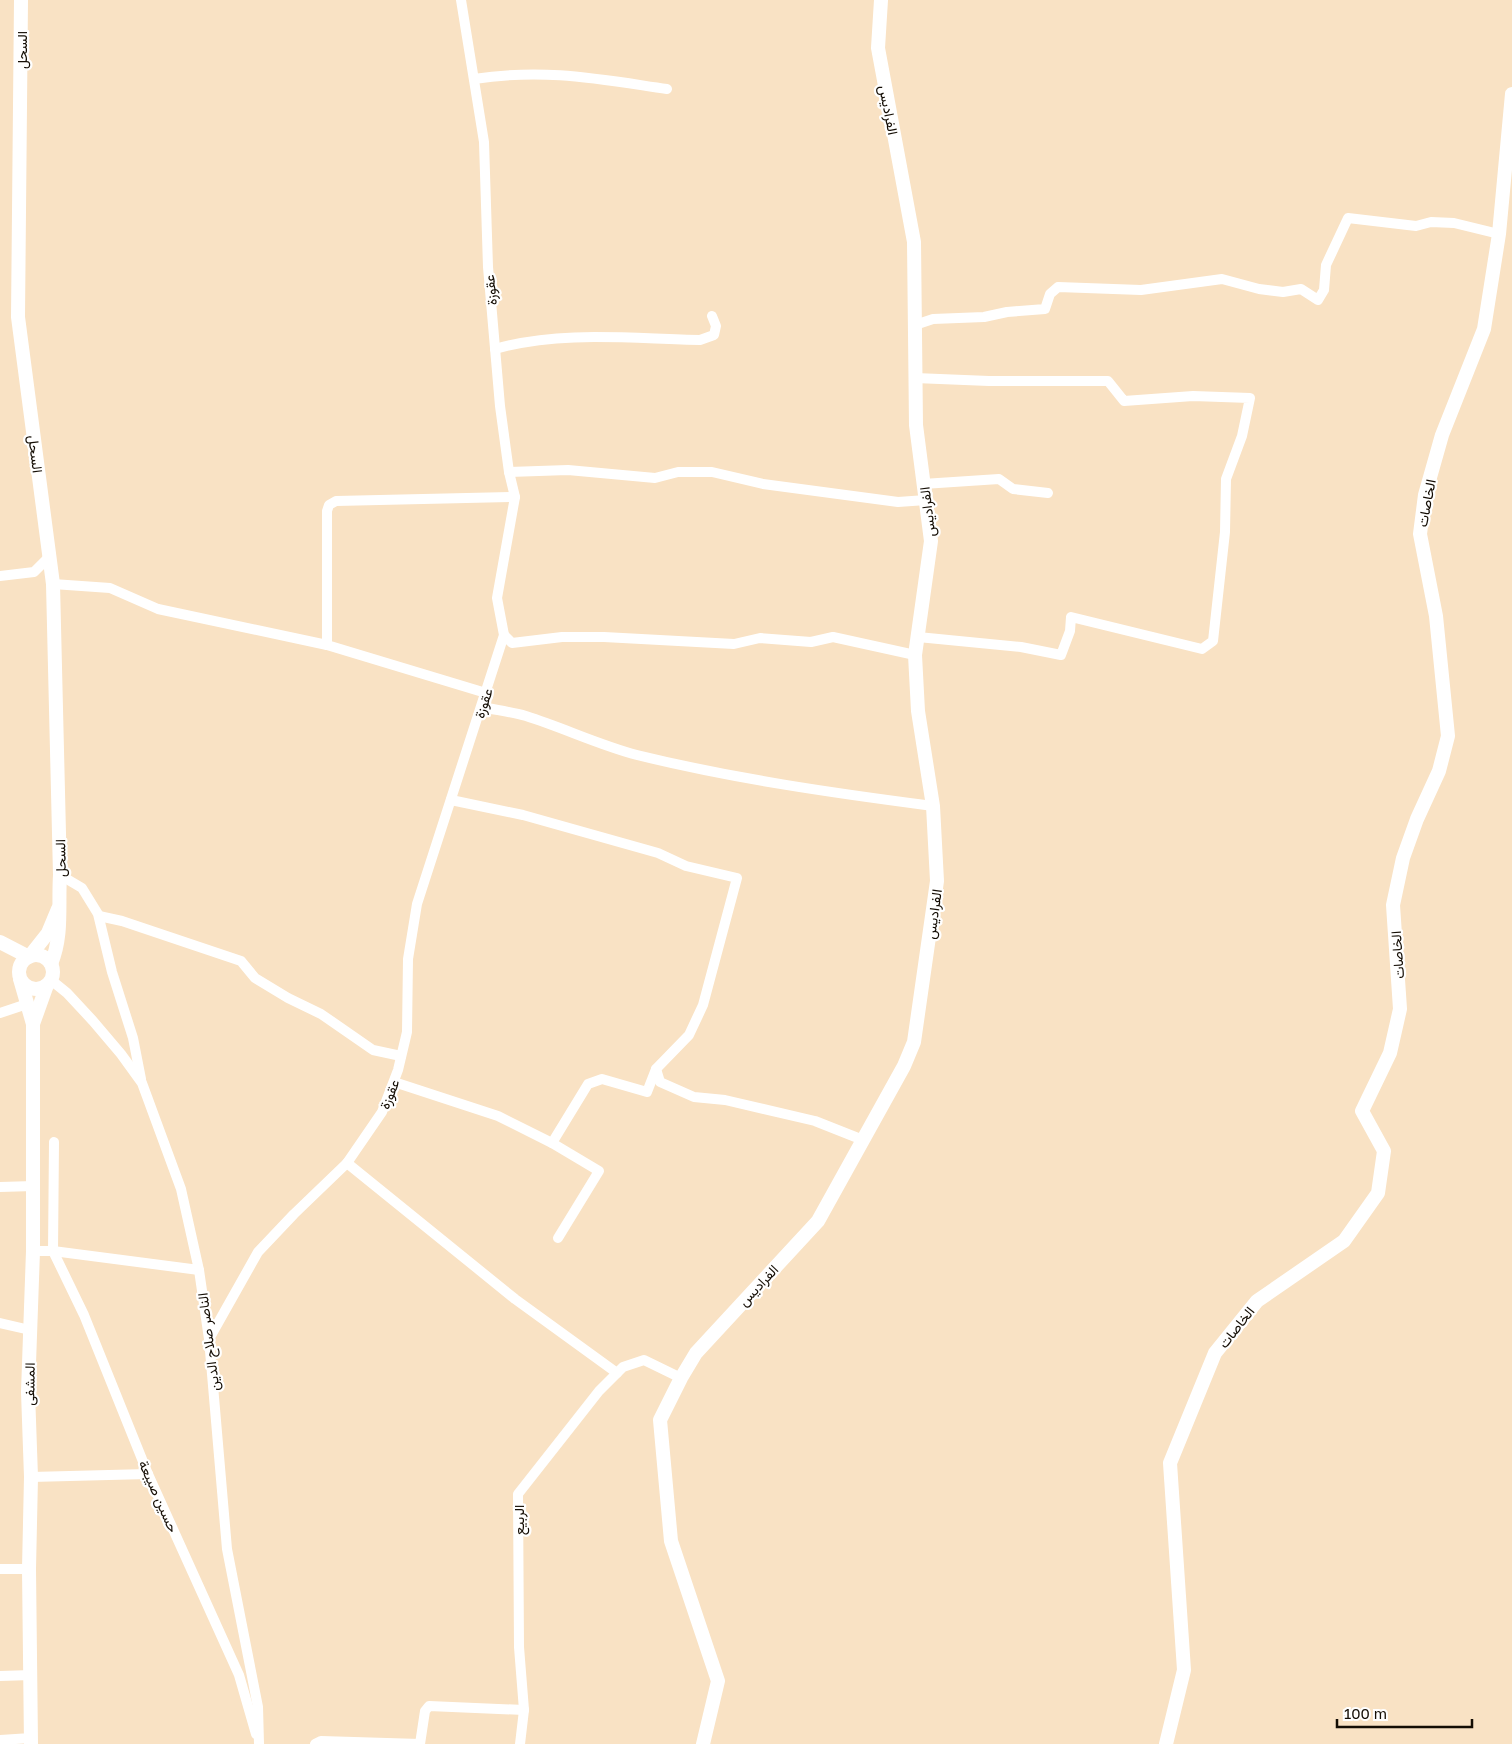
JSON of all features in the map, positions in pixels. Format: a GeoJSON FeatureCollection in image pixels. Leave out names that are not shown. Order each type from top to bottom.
{"type":"FeatureCollection","features":[{"type":"Feature","properties":{"kind":"street","name":"السحل"},"geometry":{"type":"LineString","coordinates":[[21,0],[18,317],[53,584],[60,875],[58,908]]}},
{"type":"Feature","properties":{"kind":"street","name":"عقوزة"},"geometry":{"type":"LineString","coordinates":[[209,1339],[258,1252],[347,1163],[382,1112],[394,1082],[406,1032],[408,959],[418,904],[504,635],[497,598],[514,510],[514,497],[500,406],[488,267],[484,142],[461,0]]}},
{"type":"Feature","properties":{"kind":"street","name":"الفراديس"},"geometry":{"type":"LineString","coordinates":[[704,1744],[718,1682],[671,1541],[660,1420],[696,1353],[818,1220],[904,1066],[914,1042],[938,882],[932,806],[918,711],[915,655],[931,541],[916,425],[914,242],[878,48],[881,0]]}},
{"type":"Feature","properties":{"kind":"street"},"geometry":{"type":"LineString","coordinates":[[474,80],[503,75],[551,74],[599,77],[667,89]]}},
{"type":"Feature","properties":{"kind":"street","name":"الخاصات"},"geometry":{"type":"LineString","coordinates":[[1166,1744],[1184,1670],[1170,1463],[1215,1353],[1257,1301],[1344,1241],[1378,1193],[1384,1151],[1362,1111],[1390,1053],[1400,1009],[1393,904],[1403,858],[1417,819],[1439,771],[1448,736],[1436,616],[1420,534],[1425,495],[1442,435],[1484,329],[1499,234],[1512,94]]}},
{"type":"Feature","properties":{"kind":"street"},"geometry":{"type":"LineString","coordinates":[[915,325],[933,319],[984,317],[1007,312],[1045,310],[1050,294],[1058,287],[1141,290],[1222,279],[1259,289],[1283,292],[1301,289],[1318,300],[1324,290],[1326,265],[1348,218],[1416,226],[1431,222],[1454,222],[1499,234]]}},
{"type":"Feature","properties":{"kind":"street"},"geometry":{"type":"LineString","coordinates":[[495,349],[518,343],[606,337],[700,340],[714,335],[716,326],[712,316]]}},
{"type":"Feature","properties":{"kind":"street"},"geometry":{"type":"LineString","coordinates":[[915,378],[989,381],[1108,381],[1124,401],[1193,396],[1250,398],[1242,436],[1226,479],[1225,532],[1214,641],[1202,649],[1071,617],[1070,632],[1061,654],[1021,647],[918,636]]}},
{"type":"Feature","properties":{"kind":"street"},"geometry":{"type":"LineString","coordinates":[[509,472],[568,470],[655,478],[678,472],[712,472],[753,482],[898,502],[926,500]]}},
{"type":"Feature","properties":{"kind":"street"},"geometry":{"type":"LineString","coordinates":[[923,484],[999,479],[1013,489],[1048,493]]}},
{"type":"Feature","properties":{"kind":"street"},"geometry":{"type":"LineString","coordinates":[[328,645],[327,511],[329,505],[336,501],[514,497]]}},
{"type":"Feature","properties":{"kind":"street"},"geometry":{"type":"LineString","coordinates":[[0,576],[34,572],[49,557]]}},
{"type":"Feature","properties":{"kind":"street"},"geometry":{"type":"LineString","coordinates":[[53,584],[110,588],[158,609],[328,645],[486,693]]}},
{"type":"Feature","properties":{"kind":"street"},"geometry":{"type":"LineString","coordinates":[[504,635],[512,643],[562,637],[604,637],[734,644],[760,638],[811,642],[833,637],[915,655]]}},
{"type":"Feature","properties":{"kind":"street"},"geometry":{"type":"LineString","coordinates":[[482,707],[526,716],[584,739],[716,774],[778,782],[801,789],[932,806]]}},
{"type":"Feature","properties":{"kind":"street"},"geometry":{"type":"LineString","coordinates":[[451,800],[523,815],[658,853],[686,866],[737,878],[704,1005],[689,1035],[656,1069],[646,1092],[602,1079],[588,1084],[552,1143]]}},
{"type":"Feature","properties":{"kind":"street"},"geometry":{"type":"LineString","coordinates":[[60,875],[82,888],[99,916],[112,972],[133,1038],[142,1083]]}},
{"type":"Feature","properties":{"kind":"street"},"geometry":{"type":"LineString","coordinates":[[33,1024],[20,977],[20,965],[29,957],[48,933],[58,908]]}},
{"type":"Feature","properties":{"kind":"street"},"geometry":{"type":"LineString","coordinates":[[51,964],[58,948],[60,928],[58,908]]}},
{"type":"Feature","properties":{"kind":"street"},"geometry":{"type":"LineString","coordinates":[[99,916],[122,921],[241,961],[255,978],[288,998],[321,1014],[373,1050],[401,1056]]}},
{"type":"Feature","properties":{"kind":"street"},"geometry":{"type":"LineString","coordinates":[[0,943],[29,957],[43,957],[51,964],[53,970],[33,1024]]}},
{"type":"Feature","properties":{"kind":"street"},"geometry":{"type":"LineString","coordinates":[[0,943],[25,986],[33,989],[49,982]]}},
{"type":"Feature","properties":{"kind":"street","name":"الناصر صلاح الدين"},"geometry":{"type":"LineString","coordinates":[[49,982],[67,993],[93,1021],[122,1054],[142,1083],[181,1189],[199,1270],[209,1339],[227,1549],[258,1707],[259,1744]]}},
{"type":"Feature","properties":{"kind":"street"},"geometry":{"type":"LineString","coordinates":[[0,1012],[27,1004]]}},
{"type":"Feature","properties":{"kind":"street","name":"المشفى"},"geometry":{"type":"LineString","coordinates":[[31,1741],[32,1675],[29,1569],[31,1477],[28,1392],[34,1186],[33,1024]]}},
{"type":"Feature","properties":{"kind":"street"},"geometry":{"type":"LineString","coordinates":[[656,1069],[660,1082],[694,1097],[725,1100],[815,1121],[863,1140]]}},
{"type":"Feature","properties":{"kind":"street"},"geometry":{"type":"LineString","coordinates":[[394,1082],[498,1116],[552,1143],[599,1171],[558,1238]]}},
{"type":"Feature","properties":{"kind":"street"},"geometry":{"type":"LineString","coordinates":[[53,1251],[54,1142]]}},
{"type":"Feature","properties":{"kind":"street"},"geometry":{"type":"LineString","coordinates":[[347,1163],[494,1283],[617,1373]]}},
{"type":"Feature","properties":{"kind":"street"},"geometry":{"type":"LineString","coordinates":[[0,1187],[34,1186]]}},
{"type":"Feature","properties":{"kind":"street"},"geometry":{"type":"LineString","coordinates":[[33,1252],[53,1251],[199,1270]]}},
{"type":"Feature","properties":{"kind":"street","name":"حسين صيبعة"},"geometry":{"type":"LineString","coordinates":[[53,1251],[84,1315],[148,1474],[239,1675],[259,1744]]}},
{"type":"Feature","properties":{"kind":"street"},"geometry":{"type":"LineString","coordinates":[[0,1323],[30,1330]]}},
{"type":"Feature","properties":{"kind":"street","name":"الربيع"},"geometry":{"type":"LineString","coordinates":[[520,1744],[524,1710],[519,1647],[518,1494],[599,1391],[623,1367],[644,1360],[681,1378]]}},
{"type":"Feature","properties":{"kind":"street"},"geometry":{"type":"LineString","coordinates":[[31,1477],[148,1474]]}},
{"type":"Feature","properties":{"kind":"street"},"geometry":{"type":"LineString","coordinates":[[0,1569],[29,1569]]}},
{"type":"Feature","properties":{"kind":"street"},"geometry":{"type":"LineString","coordinates":[[0,1676],[32,1675]]}},
{"type":"Feature","properties":{"kind":"street"},"geometry":{"type":"LineString","coordinates":[[315,1744],[321,1741],[420,1744],[425,1711],[428,1706],[524,1710]]}},
{"type":"Feature","properties":{"kind":"street"},"geometry":{"type":"LineString","coordinates":[[0,1740],[31,1741]]}}]}
